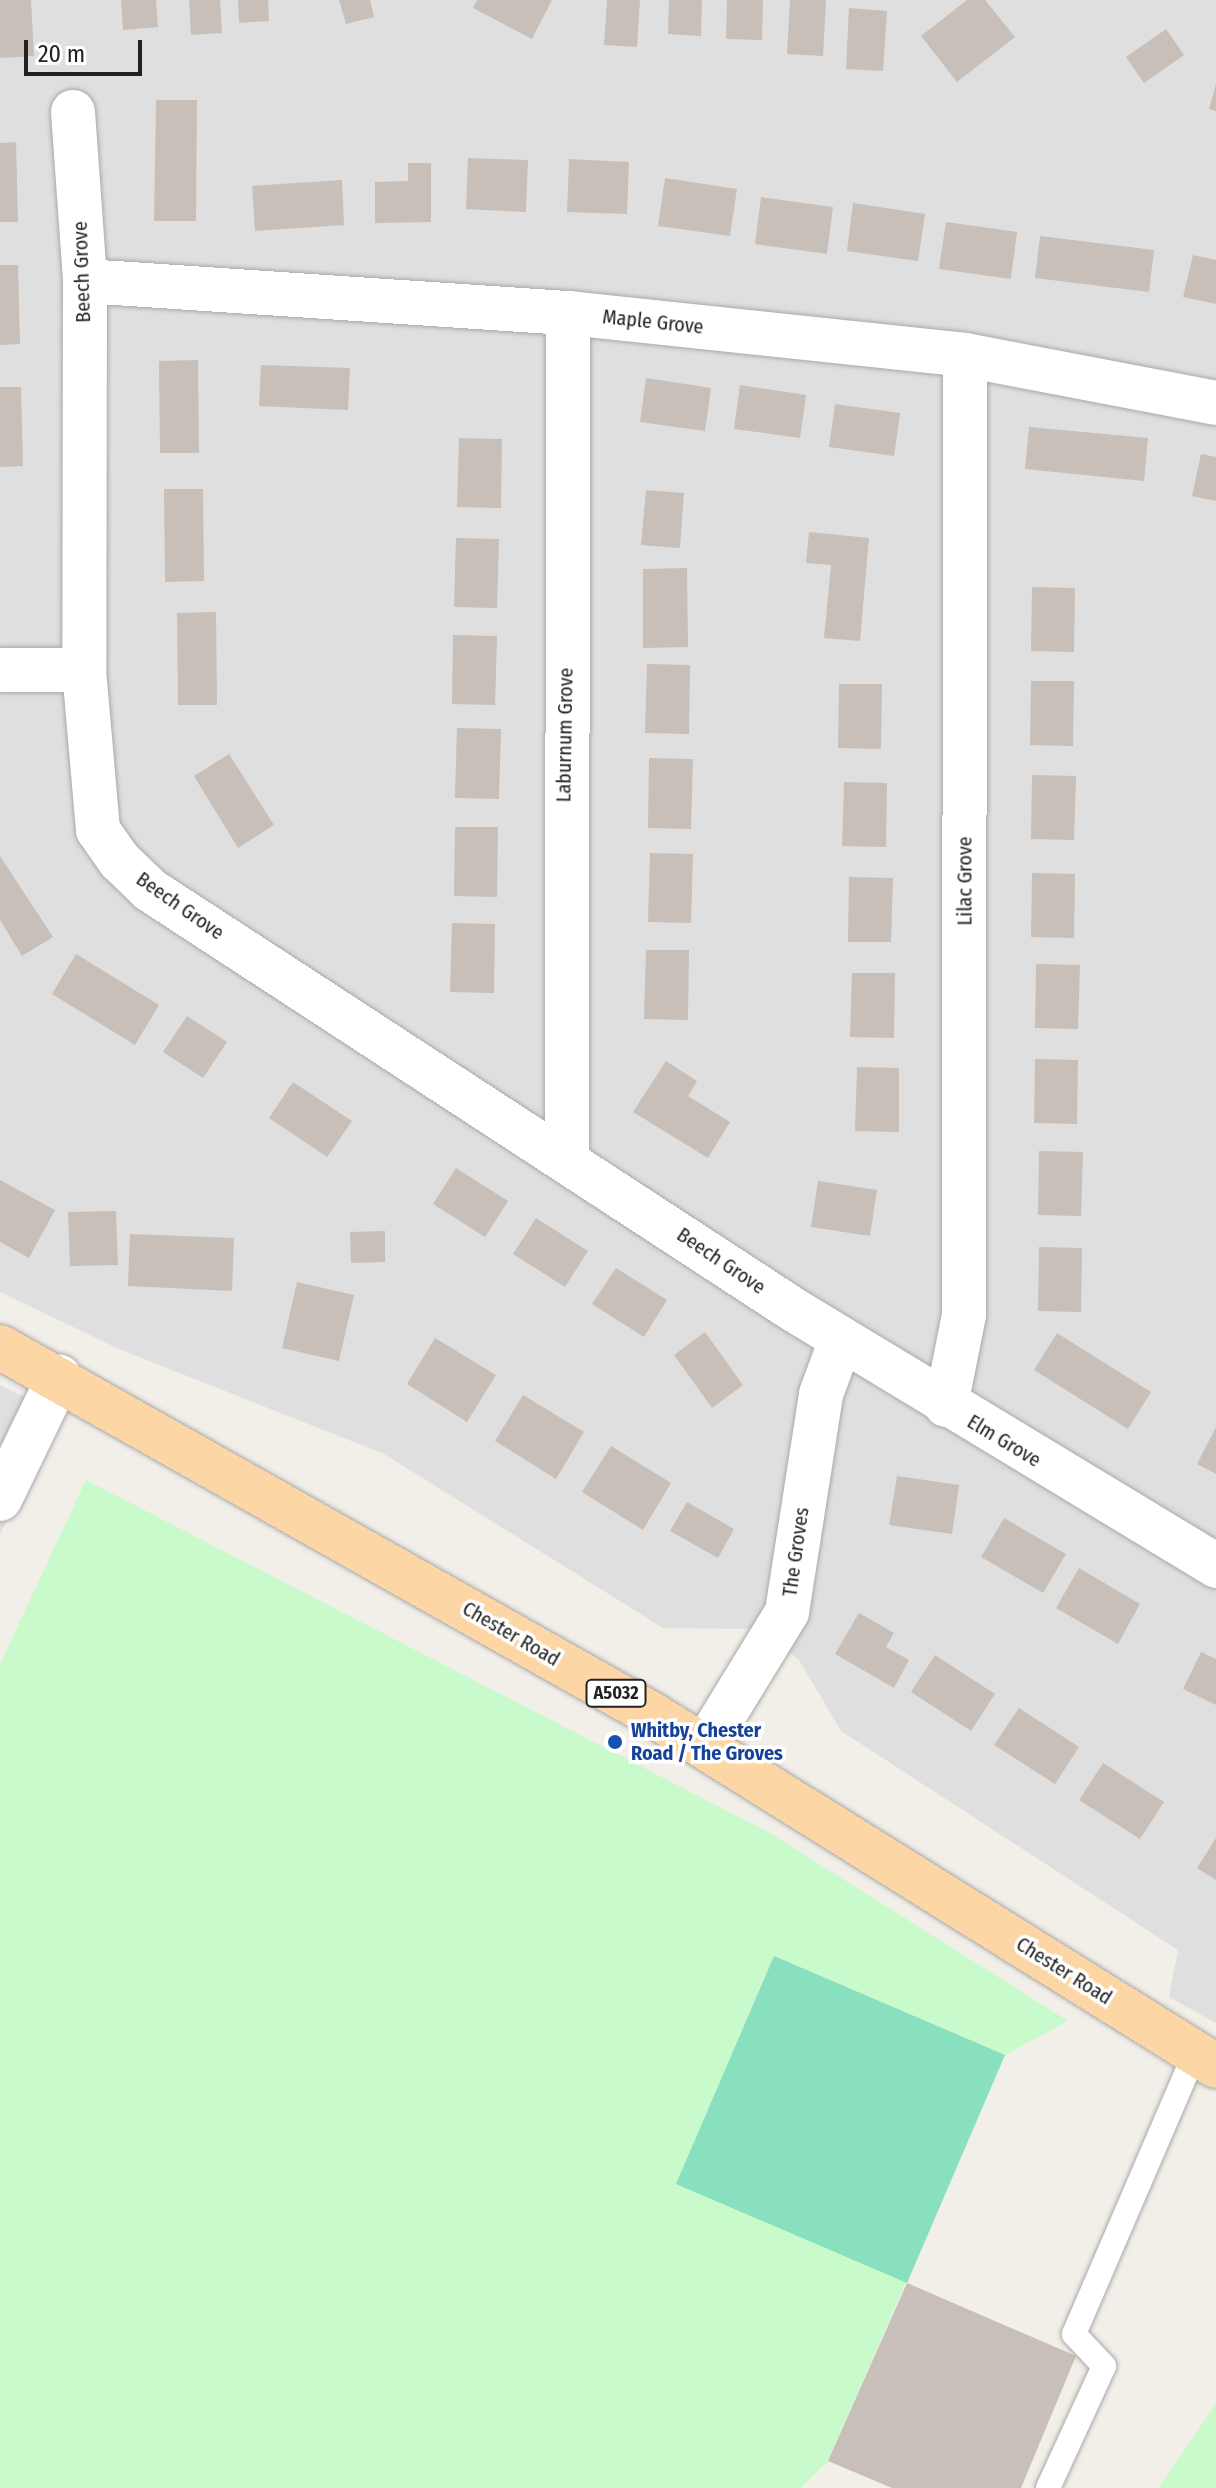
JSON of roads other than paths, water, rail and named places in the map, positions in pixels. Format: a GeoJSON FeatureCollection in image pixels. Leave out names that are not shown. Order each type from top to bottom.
{"type":"FeatureCollection","features":[{"type":"Feature","properties":{"kind":"main road","name":"Chester Road"},"geometry":{"type":"LineString","coordinates":[[0,1347],[59,1377],[705,1746],[1206,2060]]}},
{"type":"Feature","properties":{"kind":"street","name":"Beech Grove"},"geometry":{"type":"LineString","coordinates":[[73,112],[85,281],[84,670],[98,830],[120,861],[150,890],[567,1157],[794,1310]]}},
{"type":"Feature","properties":{"kind":"street","name":"Maple Grove"},"geometry":{"type":"LineString","coordinates":[[85,281],[568,313],[965,355],[1216,403]]}},
{"type":"Feature","properties":{"kind":"street","name":"Laburnum Grove"},"geometry":{"type":"LineString","coordinates":[[567,1157],[568,313]]}},
{"type":"Feature","properties":{"kind":"street","name":"Lilac Grove"},"geometry":{"type":"LineString","coordinates":[[946,1405],[964,1315],[965,355]]}},
{"type":"Feature","properties":{"kind":"street"},"geometry":{"type":"LineString","coordinates":[[0,670],[84,670]]}},
{"type":"Feature","properties":{"kind":"street","name":"Elm Grove"},"geometry":{"type":"LineString","coordinates":[[794,1310],[1216,1566]]}},
{"type":"Feature","properties":{"kind":"street","name":"The Groves"},"geometry":{"type":"LineString","coordinates":[[705,1746],[787,1612],[821,1394],[841,1340]]}},
{"type":"Feature","properties":{"kind":"street"},"geometry":{"type":"LineString","coordinates":[[0,1499],[59,1377]]}},
{"type":"Feature","properties":{"kind":"lane"},"geometry":{"type":"LineString","coordinates":[[1048,2488],[1104,2366],[1074,2334],[1206,2060]]}},
{"type":"Feature","properties":{"kind":"place","name":"Whitby, Chester Road / The Groves"},"geometry":{"type":"Point","coordinates":[615,1742]}}]}
